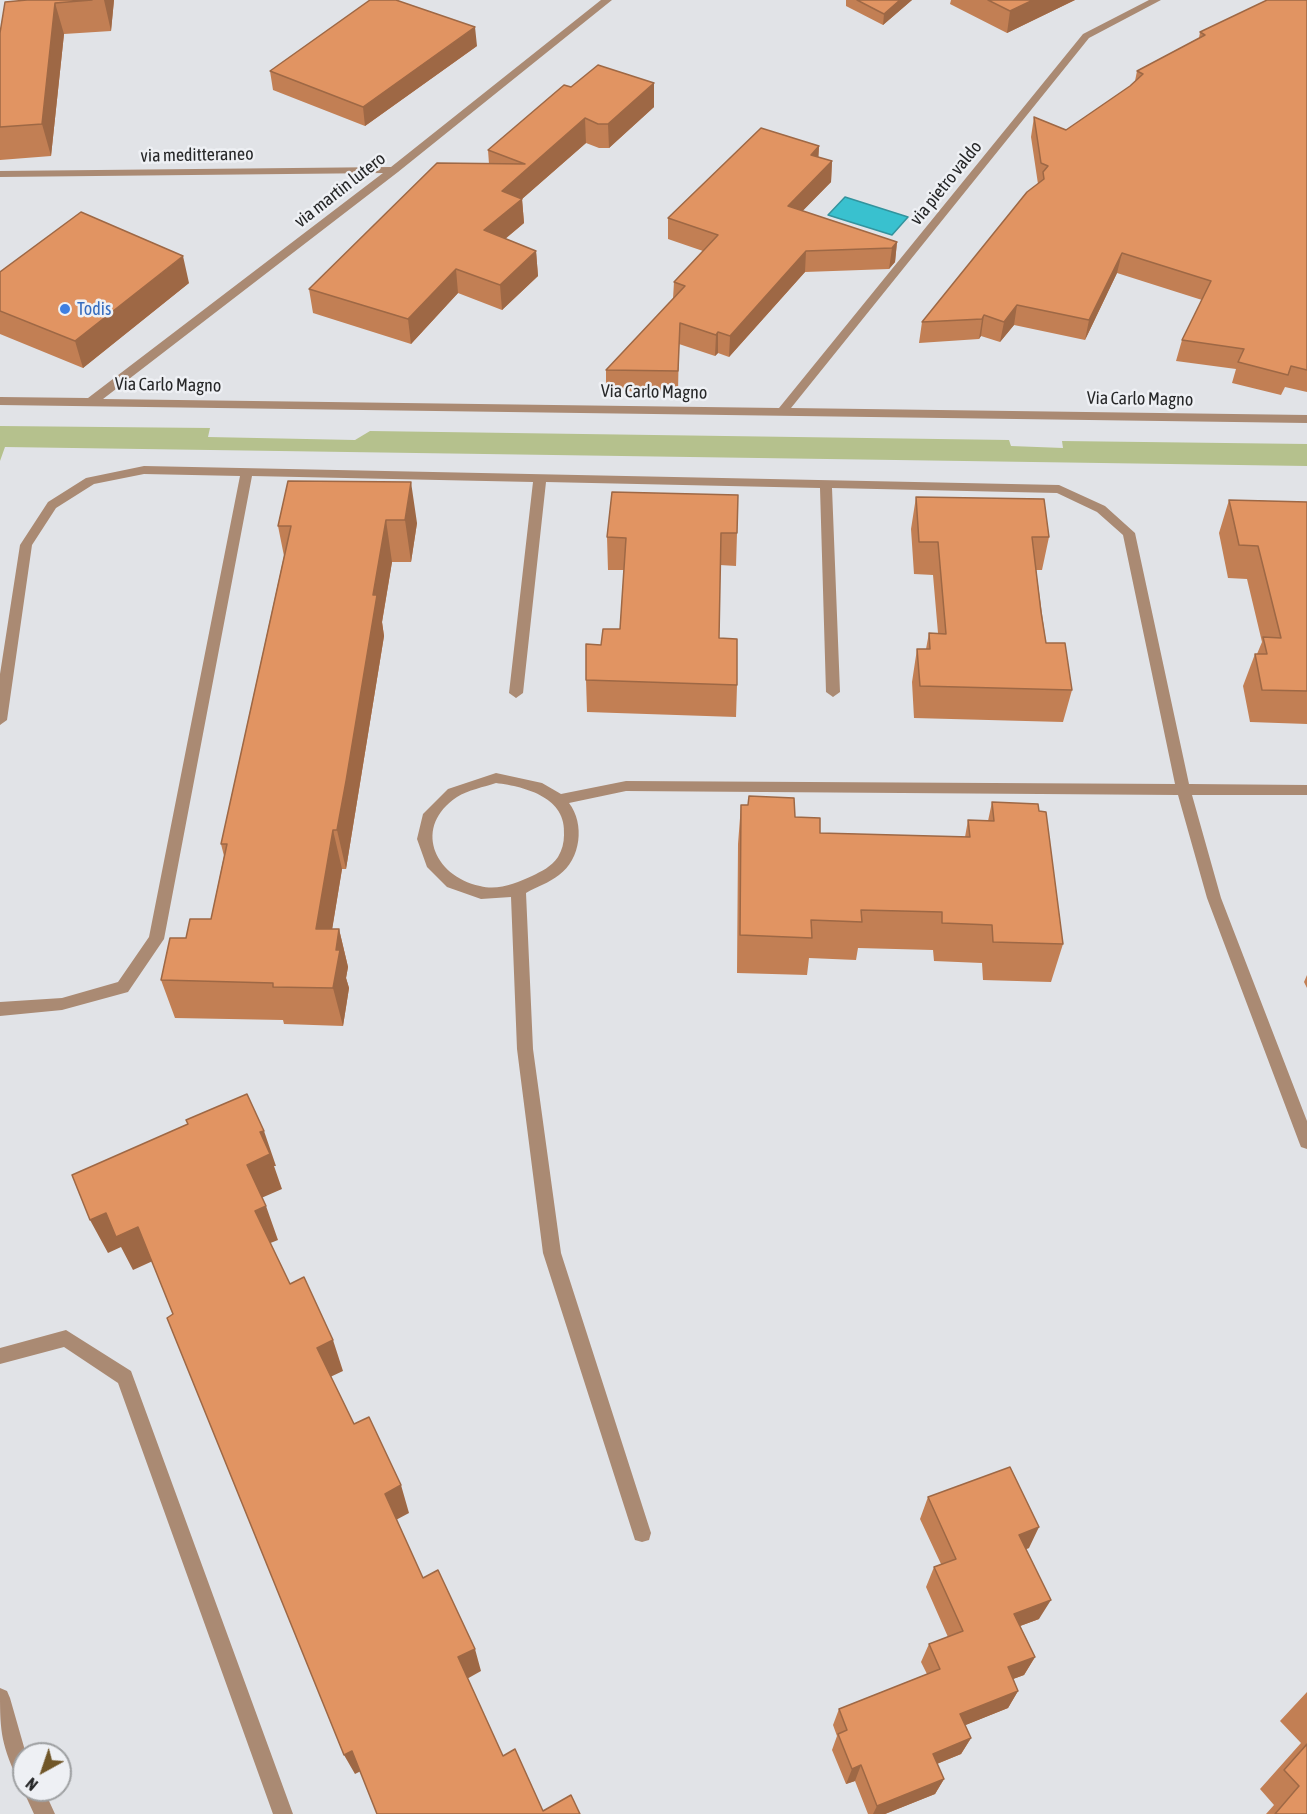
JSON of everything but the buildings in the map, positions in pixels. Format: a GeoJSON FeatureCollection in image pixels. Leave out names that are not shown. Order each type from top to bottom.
{"type":"FeatureCollection","features":[{"type":"Feature","properties":{"kind":"street","name":"via martin lutero"},"geometry":{"type":"LineString","coordinates":[[91,402],[394,170],[607,0]]}},
{"type":"Feature","properties":{"kind":"street","name":"via pietro valdo"},"geometry":{"type":"LineString","coordinates":[[782,412],[1086,36],[1156,0]]}},
{"type":"Feature","properties":{"kind":"street","name":"via meditteraneo"},"geometry":{"type":"LineString","coordinates":[[0,174],[394,170]]}},
{"type":"Feature","properties":{"kind":"street","name":"Via Carlo Magno"},"geometry":{"type":"LineString","coordinates":[[0,401],[1307,419]]}},
{"type":"Feature","properties":{"kind":"street"},"geometry":{"type":"LineString","coordinates":[[0,720],[26,545],[52,505],[90,481],[144,470],[1059,489],[1101,509],[1129,532],[1183,787],[1214,898],[1307,1142]]}},
{"type":"Feature","properties":{"kind":"street"},"geometry":{"type":"LineString","coordinates":[[0,1009],[62,1005],[123,987],[156,939],[247,472]]}},
{"type":"Feature","properties":{"kind":"street"},"geometry":{"type":"LineString","coordinates":[[516,693],[540,478]]}},
{"type":"Feature","properties":{"kind":"street"},"geometry":{"type":"LineString","coordinates":[[826,484],[833,692]]}},
{"type":"Feature","properties":{"kind":"street"},"geometry":{"type":"LineString","coordinates":[[496,778],[520,779],[542,787],[560,800],[569,816],[573,834],[569,852],[558,868],[540,882],[518,891],[492,894],[467,890],[446,880],[431,864],[423,846],[424,826],[433,808],[450,792],[471,782],[496,778]]}},
{"type":"Feature","properties":{"kind":"street"},"geometry":{"type":"LineString","coordinates":[[560,800],[627,786],[1183,787],[1307,790]]}},
{"type":"Feature","properties":{"kind":"street"},"geometry":{"type":"LineString","coordinates":[[518,891],[525,1049],[552,1253],[642,1533]]}},
{"type":"Feature","properties":{"kind":"street"},"geometry":{"type":"LineString","coordinates":[[0,1356],[66,1338],[125,1377],[283,1814]]}},
{"type":"Feature","properties":{"kind":"street"},"geometry":{"type":"LineString","coordinates":[[0,1698],[12,1742]]}},
{"type":"Feature","properties":{"kind":"green space"},"geometry":{"type":"Polygon","coordinates":[[[0,426],[210,428],[208,437],[355,440],[370,431],[1009,440],[1011,446],[1063,448],[1062,441],[1307,444],[1307,466],[5,447],[0,461],[0,426]]]}},
{"type":"Feature","properties":{"kind":"water"},"geometry":{"type":"Polygon","coordinates":[[[845,197],[908,217],[892,235],[828,215],[845,197]]]}},
{"type":"Feature","properties":{"kind":"place","name":"Todis"},"geometry":{"type":"Point","coordinates":[65,309]}}]}
